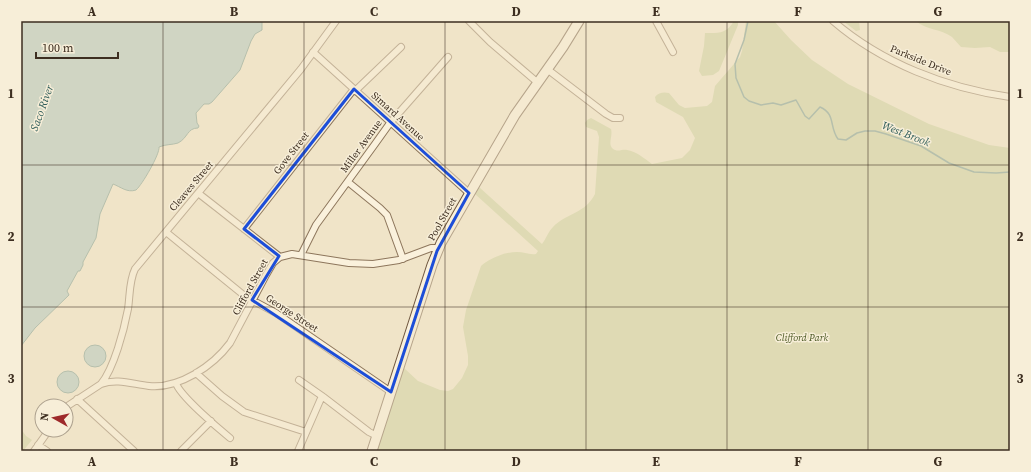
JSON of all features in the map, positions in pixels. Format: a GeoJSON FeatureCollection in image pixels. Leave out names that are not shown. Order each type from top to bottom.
{"type":"FeatureCollection","features":[{"type":"Feature","properties":{"kind":"main road","name":"Pool Street"},"geometry":{"type":"LineString","coordinates":[[372,451],[438,248],[511,121],[578,21]]}},
{"type":"Feature","properties":{"kind":"street","name":"Cleaves Street"},"geometry":{"type":"LineString","coordinates":[[101,384],[108,372],[122,337],[134,273],[137,267],[313,52],[336,21]]}},
{"type":"Feature","properties":{"kind":"street"},"geometry":{"type":"LineString","coordinates":[[469,21],[490,42],[537,82]]}},
{"type":"Feature","properties":{"kind":"street"},"geometry":{"type":"LineString","coordinates":[[656,21],[673,52]]}},
{"type":"Feature","properties":{"kind":"street","name":"Parkside Drive"},"geometry":{"type":"LineString","coordinates":[[834,21],[863,44],[893,61],[966,88],[1010,97]]}},
{"type":"Feature","properties":{"kind":"street","name":"Gove Street"},"geometry":{"type":"LineString","coordinates":[[244,229],[354,90],[401,47]]}},
{"type":"Feature","properties":{"kind":"street","name":"Simard Avenue"},"geometry":{"type":"LineString","coordinates":[[313,52],[469,193]]}},
{"type":"Feature","properties":{"kind":"street","name":"Miller Avenue"},"geometry":{"type":"LineString","coordinates":[[301,255],[316,224],[390,123],[448,57]]}},
{"type":"Feature","properties":{"kind":"street"},"geometry":{"type":"LineString","coordinates":[[547,69],[606,114],[613,118],[620,118]]}},
{"type":"Feature","properties":{"kind":"street"},"geometry":{"type":"LineString","coordinates":[[348,182],[387,215],[403,259]]}},
{"type":"Feature","properties":{"kind":"street"},"geometry":{"type":"LineString","coordinates":[[198,193],[280,257]]}},
{"type":"Feature","properties":{"kind":"street","name":"George Street"},"geometry":{"type":"LineString","coordinates":[[166,232],[246,297],[276,313],[391,392]]}},
{"type":"Feature","properties":{"kind":"street","name":"Clifford Street"},"geometry":{"type":"LineString","coordinates":[[101,384],[114,380],[155,386],[176,383],[196,373],[228,347],[252,300],[273,264],[280,257],[288,254],[364,264],[384,263],[403,259],[431,248],[438,248]]}},
{"type":"Feature","properties":{"kind":"street"},"geometry":{"type":"LineString","coordinates":[[196,373],[222,396],[244,412],[306,432]]}},
{"type":"Feature","properties":{"kind":"street"},"geometry":{"type":"LineString","coordinates":[[299,380],[369,432],[377,436]]}},
{"type":"Feature","properties":{"kind":"street"},"geometry":{"type":"LineString","coordinates":[[176,383],[181,392],[230,438]]}},
{"type":"Feature","properties":{"kind":"street"},"geometry":{"type":"LineString","coordinates":[[74,402],[101,384]]}},
{"type":"Feature","properties":{"kind":"street"},"geometry":{"type":"LineString","coordinates":[[298,451],[322,396]]}},
{"type":"Feature","properties":{"kind":"street"},"geometry":{"type":"LineString","coordinates":[[78,399],[134,451]]}},
{"type":"Feature","properties":{"kind":"street"},"geometry":{"type":"LineString","coordinates":[[180,451],[211,421]]}},
{"type":"Feature","properties":{"kind":"street"},"geometry":{"type":"LineString","coordinates":[[34,451],[43,438]]}},
{"type":"Feature","properties":{"kind":"street"},"geometry":{"type":"LineString","coordinates":[[38,445],[47,451]]}},
{"type":"Feature","properties":{"kind":"highlighted area"},"geometry":{"type":"Polygon","coordinates":[[[354,89],[469,193],[437,251],[391,392],[252,300],[279,256],[244,229],[354,89]]]}},
{"type":"Feature","properties":{"kind":"green space"},"geometry":{"type":"Polygon","coordinates":[[[734,21],[738,21],[738,25],[719,71],[713,75],[702,76],[699,71],[705,33],[725,31],[734,21]]]}},
{"type":"Feature","properties":{"kind":"green space","name":"Clifford Park"},"geometry":{"type":"Polygon","coordinates":[[[746,21],[774,21],[812,60],[848,84],[929,124],[989,145],[1010,148],[1010,451],[377,451],[404,368],[418,381],[440,390],[448,391],[453,389],[462,378],[468,365],[463,327],[466,310],[481,266],[489,260],[503,254],[517,252],[536,254],[538,251],[475,194],[479,187],[542,244],[558,222],[581,210],[591,201],[595,194],[599,137],[597,131],[586,127],[585,123],[587,120],[591,118],[611,129],[611,146],[618,151],[627,150],[634,152],[652,164],[682,158],[690,150],[695,138],[683,117],[656,102],[655,97],[658,94],[665,92],[669,93],[679,105],[685,108],[707,106],[712,102],[715,86],[740,57],[746,21]]]}},
{"type":"Feature","properties":{"kind":"green space"},"geometry":{"type":"Polygon","coordinates":[[[843,21],[859,21],[860,30],[856,31],[843,21]]]}},
{"type":"Feature","properties":{"kind":"green space"},"geometry":{"type":"Polygon","coordinates":[[[916,21],[1010,21],[1010,52],[1000,52],[990,47],[961,47],[948,34],[924,26],[916,21]]]}},
{"type":"Feature","properties":{"kind":"green space"},"geometry":{"type":"Polygon","coordinates":[[[21,429],[26,436],[32,440],[23,451],[21,451],[21,429]]]}},
{"type":"Feature","properties":{"kind":"water","name":"Saco River"},"geometry":{"type":"Polygon","coordinates":[[[21,21],[262,21],[262,30],[255,34],[251,41],[240,70],[212,102],[209,104],[204,104],[196,113],[197,123],[199,126],[198,128],[194,128],[189,131],[184,139],[178,143],[159,147],[157,156],[136,190],[127,190],[113,184],[100,214],[96,238],[83,262],[80,271],[78,271],[67,291],[69,295],[35,328],[21,346],[21,21]]]}},
{"type":"Feature","properties":{"kind":"water"},"geometry":{"type":"Polygon","coordinates":[[[95,345],[99,346],[105,352],[105,360],[99,366],[95,367],[91,366],[85,360],[84,356],[85,352],[91,346],[95,345]]]}},
{"type":"Feature","properties":{"kind":"water"},"geometry":{"type":"Polygon","coordinates":[[[68,371],[72,372],[78,378],[78,386],[72,392],[68,393],[64,392],[58,386],[57,382],[58,378],[64,372],[68,371]]]}},
{"type":"Feature","properties":{"kind":"waterway","name":"West Brook"},"geometry":{"type":"LineString","coordinates":[[748,21],[744,40],[735,64],[736,78],[744,97],[749,101],[761,105],[773,103],[781,105],[796,100],[805,116],[809,119],[820,107],[828,113],[838,139],[846,140],[857,133],[875,131],[921,146],[949,163],[974,172],[1010,172]]}}]}
